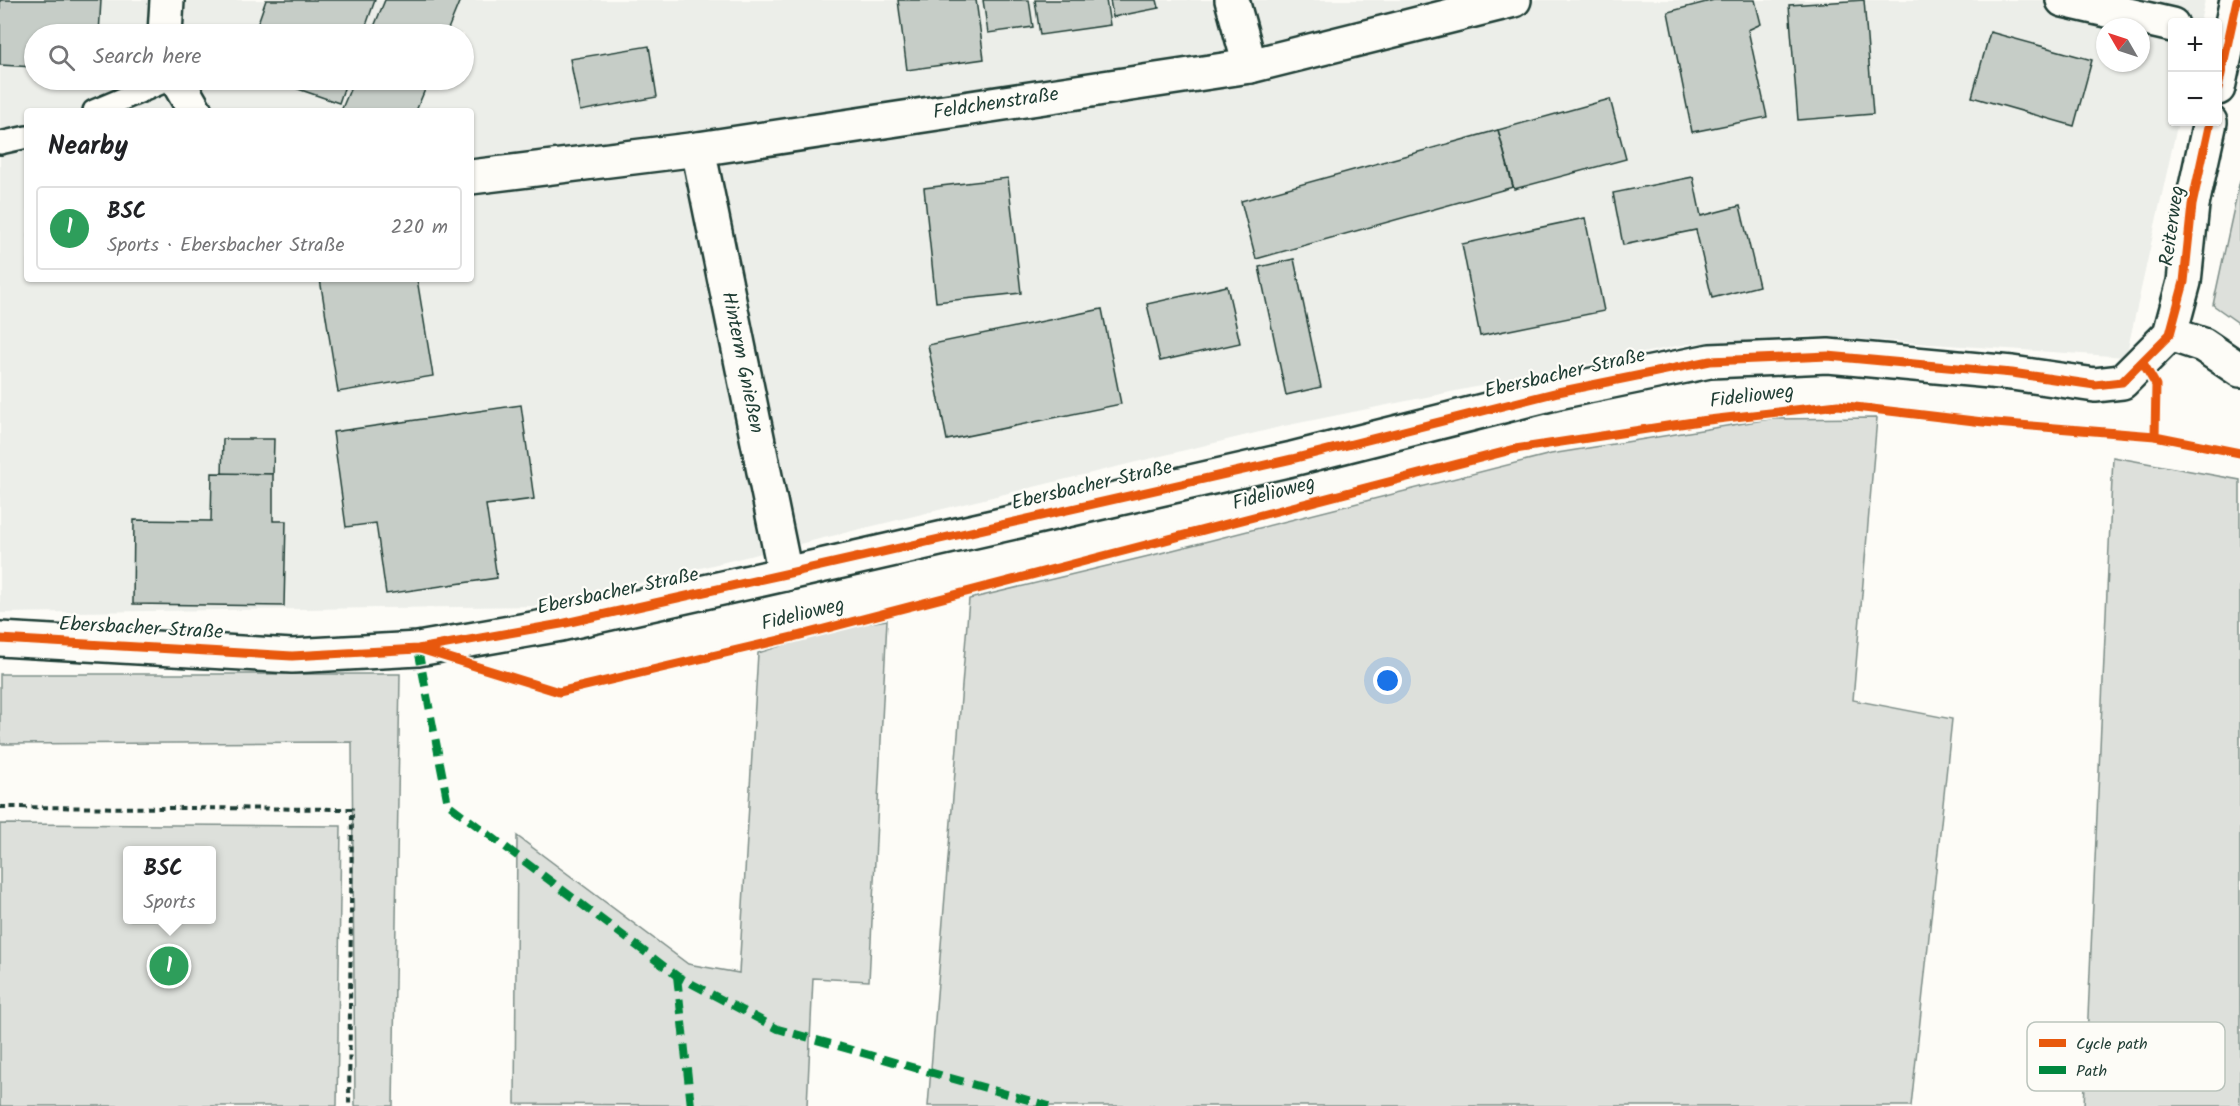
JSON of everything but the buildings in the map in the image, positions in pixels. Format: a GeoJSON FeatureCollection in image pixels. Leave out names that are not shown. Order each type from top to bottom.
{"type":"FeatureCollection","features":[{"type":"Feature","properties":{"kind":"street"},"geometry":{"type":"LineString","coordinates":[[166,24],[167,0]]}},
{"type":"Feature","properties":{"kind":"street"},"geometry":{"type":"LineString","coordinates":[[1232,0],[1250,66]]}},
{"type":"Feature","properties":{"kind":"street","name":"Feldchenstraße"},"geometry":{"type":"LineString","coordinates":[[474,177],[699,149],[1250,66],[1514,0]]}},
{"type":"Feature","properties":{"kind":"street"},"geometry":{"type":"LineString","coordinates":[[2063,0],[2168,24]]}},
{"type":"Feature","properties":{"kind":"street"},"geometry":{"type":"LineString","coordinates":[[2219,72],[2223,36],[2237,0]]}},
{"type":"Feature","properties":{"kind":"street"},"geometry":{"type":"LineString","coordinates":[[183,90],[193,108]]}},
{"type":"Feature","properties":{"kind":"street","name":"Reiterweg"},"geometry":{"type":"LineString","coordinates":[[2170,334],[2184,282],[2192,205],[2209,126]]}},
{"type":"Feature","properties":{"kind":"street","name":"Hinterm Gnießen"},"geometry":{"type":"LineString","coordinates":[[699,149],[785,574]]}},
{"type":"Feature","properties":{"kind":"street"},"geometry":{"type":"LineString","coordinates":[[2170,334],[2203,345],[2240,370]]}},
{"type":"Feature","properties":{"kind":"street","name":"Ebersbacher Straße"},"geometry":{"type":"LineString","coordinates":[[0,639],[292,656],[418,649],[561,624],[1280,462],[1558,392],[1710,361],[1828,356],[2012,373],[2095,385],[2122,382],[2170,334]]}},
{"type":"Feature","properties":{"kind":"lane"},"geometry":{"type":"LineString","coordinates":[[101,108],[144,90]]}},
{"type":"Feature","properties":{"kind":"lane"},"geometry":{"type":"LineString","coordinates":[[0,143],[24,138]]}},
{"type":"Feature","properties":{"kind":"path"},"geometry":{"type":"LineString","coordinates":[[0,807],[352,809],[349,1106]]}},
{"type":"Feature","properties":{"kind":"shaded area"},"geometry":{"type":"Polygon","coordinates":[[[0,0],[2205,0],[2201,18],[2168,18],[2168,126],[2177,126],[2126,357],[1813,336],[1687,344],[1284,426],[544,606],[0,613],[0,0]]]}},
{"type":"Feature","properties":{"kind":"shaded area"},"geometry":{"type":"Polygon","coordinates":[[[2240,180],[2240,324],[2213,305],[2240,180]]]}},
{"type":"Feature","properties":{"kind":"shaded area"},"geometry":{"type":"Polygon","coordinates":[[[1877,418],[1853,700],[1952,719],[1911,1106],[928,1106],[969,599],[1551,454],[1770,419],[1877,418]]]}},
{"type":"Feature","properties":{"kind":"shaded area"},"geometry":{"type":"Polygon","coordinates":[[[2113,457],[2240,480],[2240,1106],[2084,1106],[2085,1091],[2225,1091],[2225,1022],[2088,1022],[2113,457]]]}},
{"type":"Feature","properties":{"kind":"shaded area"},"geometry":{"type":"Polygon","coordinates":[[[887,620],[869,981],[813,978],[807,1106],[515,1104],[517,836],[688,964],[739,973],[758,653],[838,628],[887,620]]]}},
{"type":"Feature","properties":{"kind":"shaded area"},"geometry":{"type":"Polygon","coordinates":[[[0,674],[400,674],[393,1106],[355,1106],[352,742],[0,744],[0,674]]]}},
{"type":"Feature","properties":{"kind":"shaded area"},"geometry":{"type":"Polygon","coordinates":[[[0,824],[341,826],[337,1106],[0,1106],[0,824]]]}},
{"type":"Feature","properties":{"kind":"marked path"},"geometry":{"type":"LineString","coordinates":[[418,649],[448,804],[677,976],[778,1029],[1049,1106]]}},
{"type":"Feature","properties":{"kind":"marked path"},"geometry":{"type":"LineString","coordinates":[[677,976],[691,1106]]}},
{"type":"Feature","properties":{"kind":"cycle path"},"geometry":{"type":"LineString","coordinates":[[2221,72],[2237,0]]}},
{"type":"Feature","properties":{"kind":"cycle path"},"geometry":{"type":"LineString","coordinates":[[0,639],[292,656],[418,649],[561,624],[1292,459],[1558,392],[1710,361],[1828,356],[2012,373],[2095,385],[2122,382],[2170,334],[2184,282],[2192,205],[2209,126]]}},
{"type":"Feature","properties":{"kind":"cycle path"},"geometry":{"type":"LineString","coordinates":[[2143,363],[2156,385],[2155,436]]}},
{"type":"Feature","properties":{"kind":"cycle path","name":"Fidelioweg"},"geometry":{"type":"LineString","coordinates":[[420,649],[559,692],[793,637],[1515,449],[1700,421],[1838,405],[1983,422],[2155,436],[2240,453]]}},
{"type":"Feature","properties":{"kind":"place","name":"BSC"},"geometry":{"type":"Point","coordinates":[169,966]}}]}
